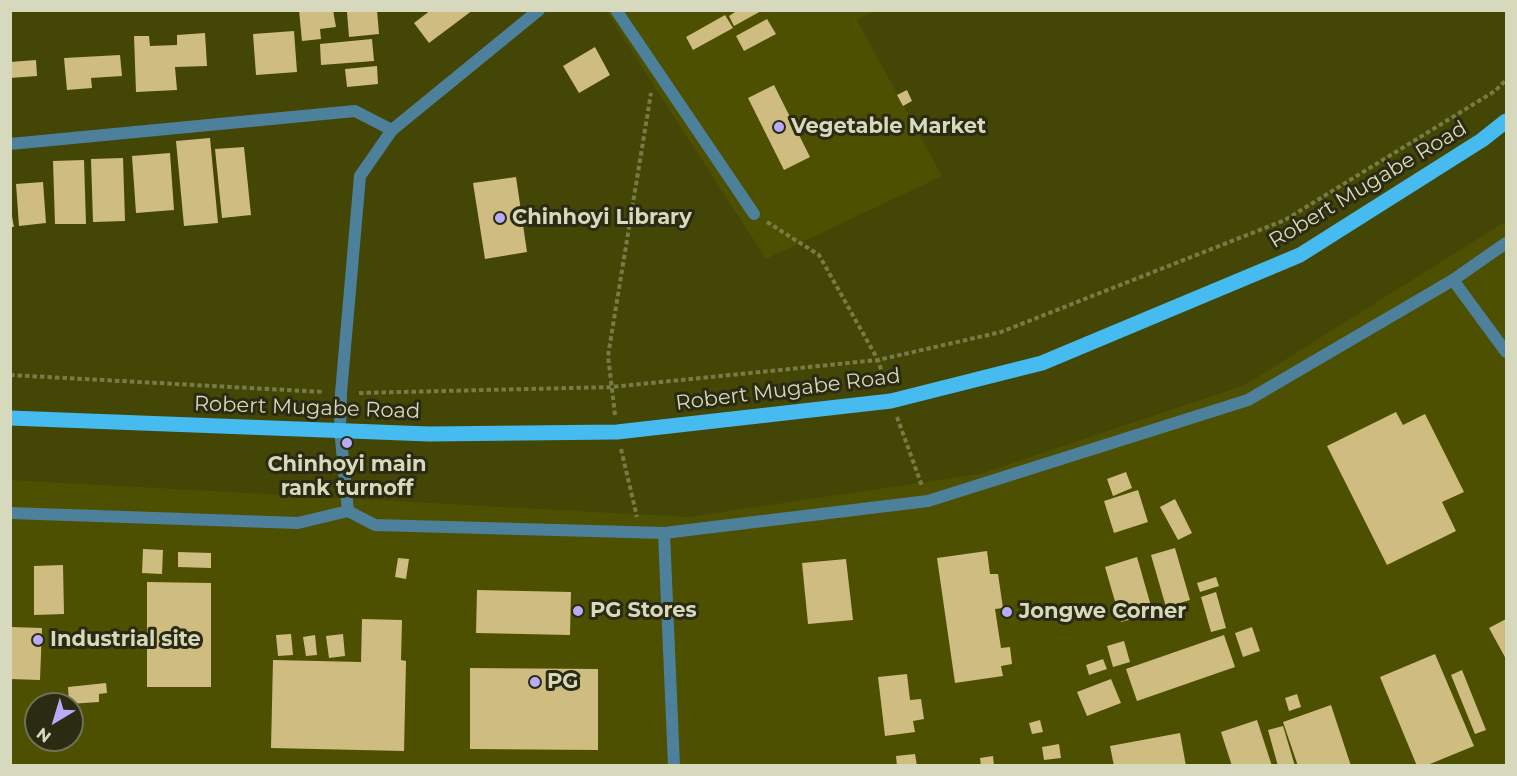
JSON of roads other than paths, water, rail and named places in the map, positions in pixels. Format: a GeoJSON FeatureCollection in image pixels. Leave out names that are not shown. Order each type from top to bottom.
{"type":"FeatureCollection","features":[{"type":"Feature","properties":{"kind":"main road","name":"Robert Mugabe Road"},"geometry":{"type":"LineString","coordinates":[[10,418],[429,434],[617,432],[891,400],[1042,363],[1300,255],[1482,140],[1506,121]]}},
{"type":"Feature","properties":{"kind":"street"},"geometry":{"type":"LineString","coordinates":[[348,512],[340,429],[341,393],[360,176],[392,130],[539,10]]}},
{"type":"Feature","properties":{"kind":"street"},"geometry":{"type":"LineString","coordinates":[[616,10],[754,214]]}},
{"type":"Feature","properties":{"kind":"street"},"geometry":{"type":"LineString","coordinates":[[10,144],[354,111],[392,130]]}},
{"type":"Feature","properties":{"kind":"street"},"geometry":{"type":"LineString","coordinates":[[10,513],[297,523],[348,512],[375,525],[664,533],[928,501],[1248,400],[1453,280],[1506,243]]}},
{"type":"Feature","properties":{"kind":"street"},"geometry":{"type":"LineString","coordinates":[[1453,280],[1506,352]]}},
{"type":"Feature","properties":{"kind":"street"},"geometry":{"type":"LineString","coordinates":[[664,533],[674,765]]}},
{"type":"Feature","properties":{"kind":"place","name":"Vegetable Market"},"geometry":{"type":"Point","coordinates":[779,127]}},
{"type":"Feature","properties":{"kind":"place","name":"Chinhoyi Library"},"geometry":{"type":"Point","coordinates":[500,218]}},
{"type":"Feature","properties":{"kind":"place","name":"Chinhoyi main rank turnoff"},"geometry":{"type":"Point","coordinates":[347,443]}},
{"type":"Feature","properties":{"kind":"place","name":"PG Stores"},"geometry":{"type":"Point","coordinates":[578,611]}},
{"type":"Feature","properties":{"kind":"place","name":"Jongwe Corner"},"geometry":{"type":"Point","coordinates":[1007,612]}},
{"type":"Feature","properties":{"kind":"place","name":"Industrial site"},"geometry":{"type":"Point","coordinates":[38,640]}},
{"type":"Feature","properties":{"kind":"place","name":"PG"},"geometry":{"type":"Point","coordinates":[535,682]}}]}
